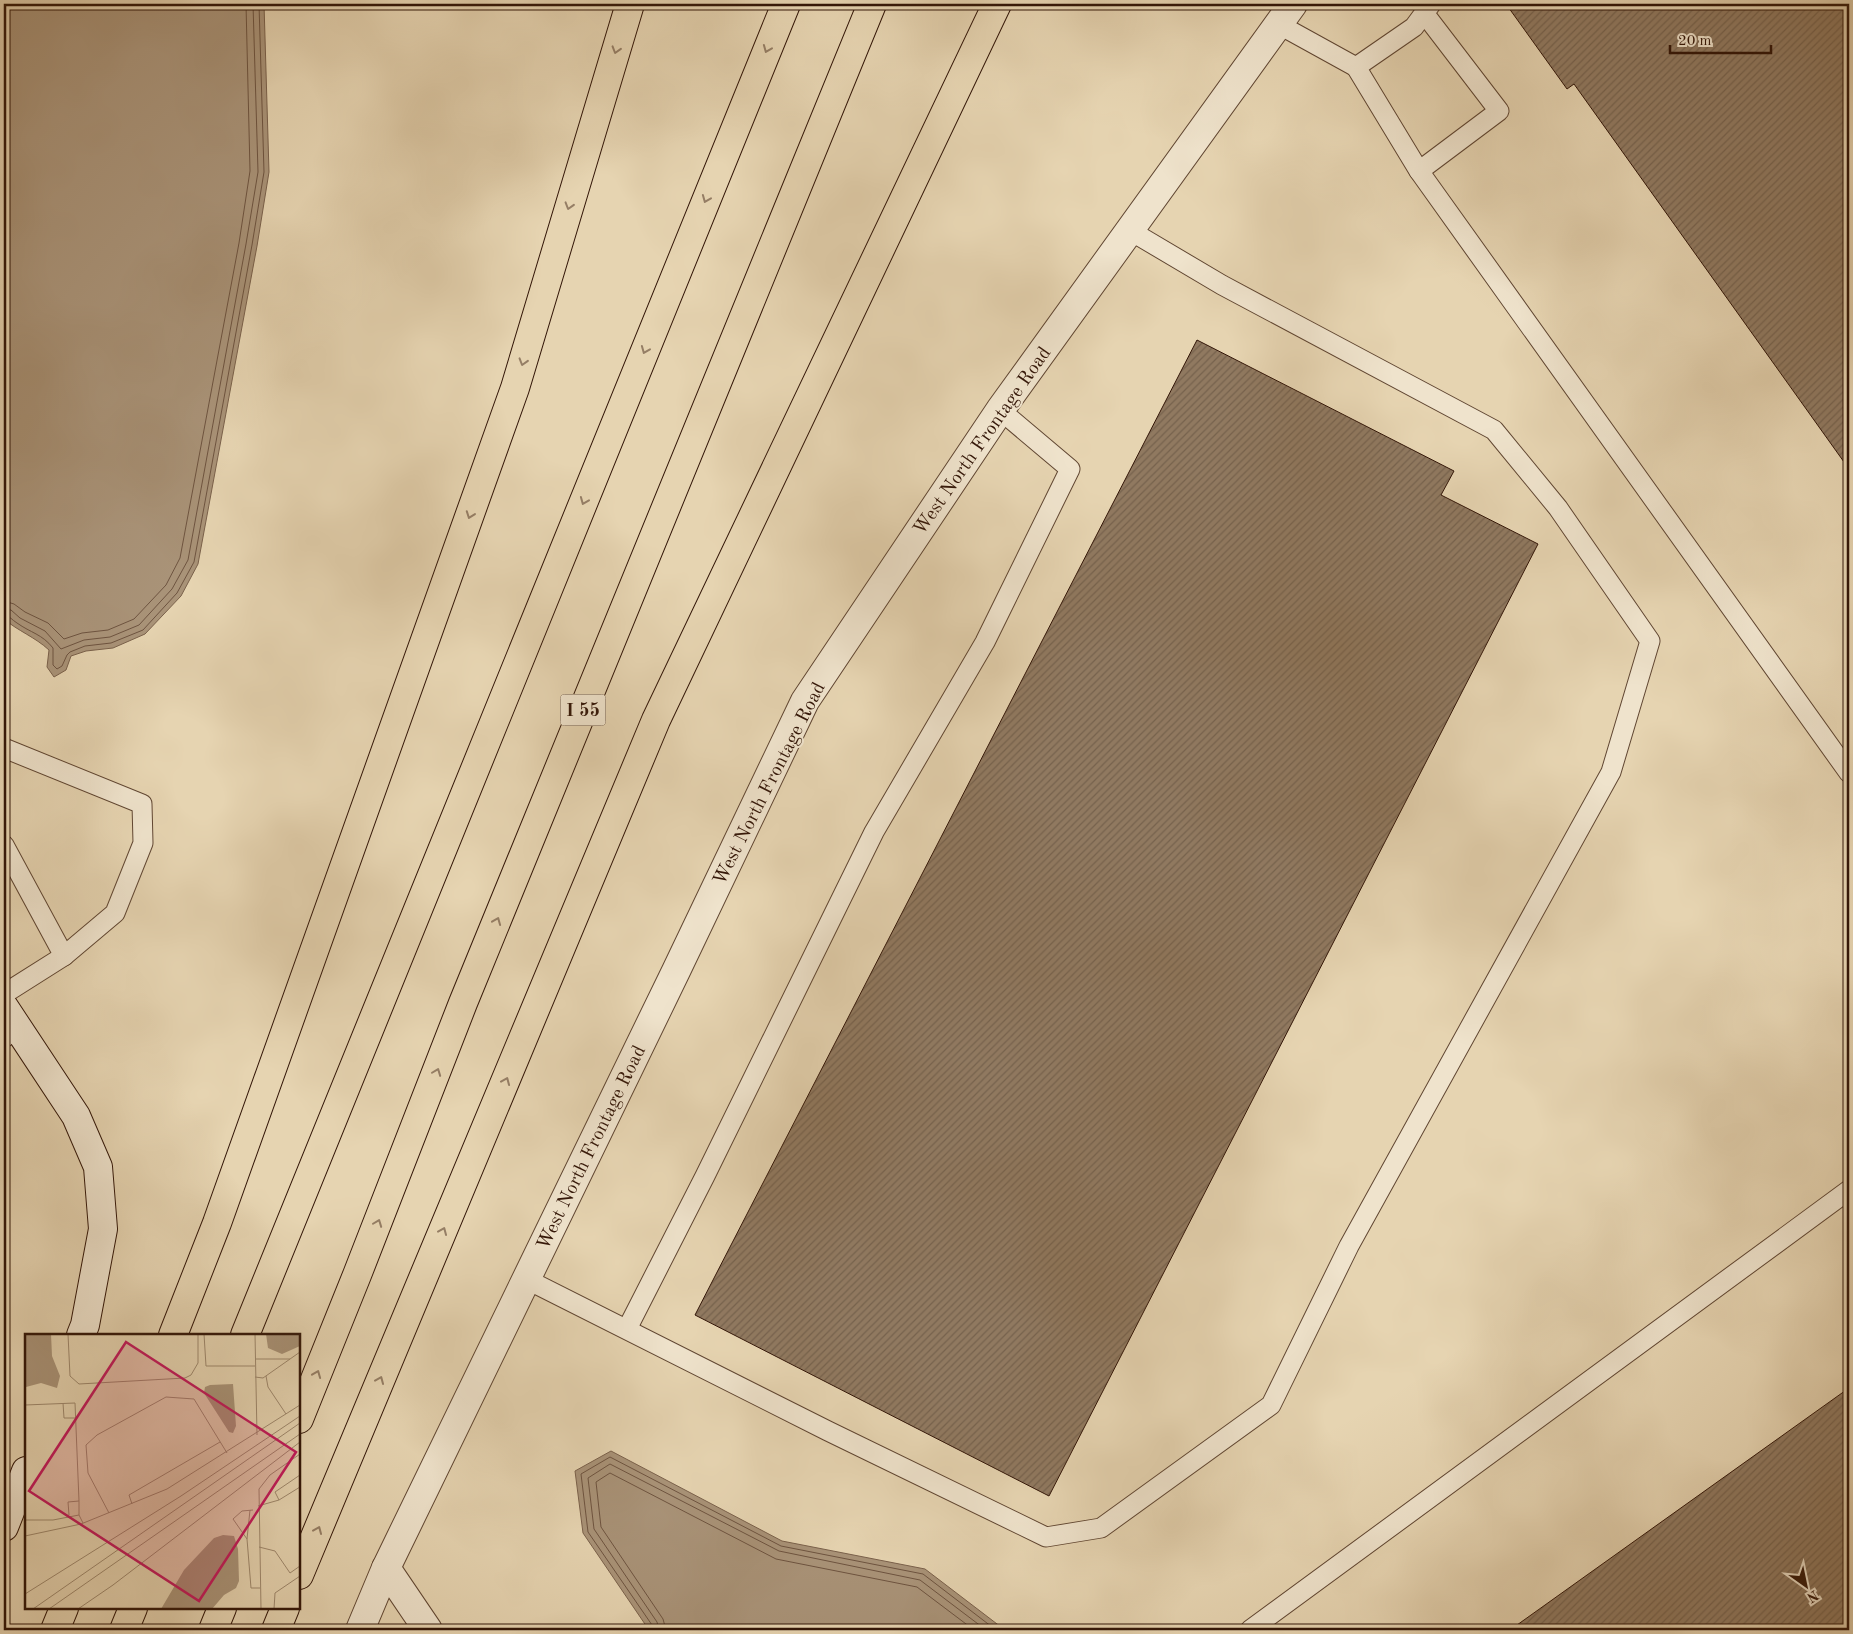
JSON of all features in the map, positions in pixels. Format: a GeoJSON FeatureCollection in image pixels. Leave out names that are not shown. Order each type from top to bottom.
{"type":"FeatureCollection","features":[{"type":"Feature","properties":{"kind":"highway"},"geometry":{"type":"LineString","coordinates":[[172,1334],[217,1223],[515,388],[630,4]]}},
{"type":"Feature","properties":{"kind":"highway"},"geometry":{"type":"LineString","coordinates":[[245,1334],[786,4]]}},
{"type":"Feature","properties":{"kind":"highway","name":"I 55"},"geometry":{"type":"LineString","coordinates":[[300,1417],[463,1004],[872,4]]}},
{"type":"Feature","properties":{"kind":"highway"},"geometry":{"type":"LineString","coordinates":[[300,1573],[656,720],[998,4]]}},
{"type":"Feature","properties":{"kind":"highway"},"geometry":{"type":"LineString","coordinates":[[55,1630],[64,1609]]}},
{"type":"Feature","properties":{"kind":"highway"},"geometry":{"type":"LineString","coordinates":[[124,1630],[133,1609]]}},
{"type":"Feature","properties":{"kind":"highway"},"geometry":{"type":"LineString","coordinates":[[213,1630],[222,1609]]}},
{"type":"Feature","properties":{"kind":"highway"},"geometry":{"type":"LineString","coordinates":[[276,1630],[285,1609]]}},
{"type":"Feature","properties":{"kind":"street","name":"West North Frontage Road"},"geometry":{"type":"LineString","coordinates":[[360,1630],[386,1568],[805,701],[1000,410],[1285,14]]}},
{"type":"Feature","properties":{"kind":"street"},"geometry":{"type":"LineString","coordinates":[[8,1023],[76,1116],[98,1167],[103,1228],[85,1325],[81,1334]]}},
{"type":"Feature","properties":{"kind":"street"},"geometry":{"type":"LineString","coordinates":[[4,1527],[25,1474]]}},
{"type":"Feature","properties":{"kind":"street"},"geometry":{"type":"LineString","coordinates":[[386,1568],[428,1630]]}},
{"type":"Feature","properties":{"kind":"lane"},"geometry":{"type":"LineString","coordinates":[[1356,67],[1414,27],[1428,8],[1499,111],[1419,171]]}},
{"type":"Feature","properties":{"kind":"lane"},"geometry":{"type":"LineString","coordinates":[[1285,14],[1356,67],[1419,171],[1849,773]]}},
{"type":"Feature","properties":{"kind":"lane"},"geometry":{"type":"LineString","coordinates":[[526,1279],[1046,1537],[1101,1528],[1270,1405],[1349,1246],[1611,772],[1650,641],[1558,508],[1494,430],[1222,285],[1129,230]]}},
{"type":"Feature","properties":{"kind":"lane"},"geometry":{"type":"LineString","coordinates":[[627,1329],[874,832],[985,642],[1070,469],[1000,410]]}},
{"type":"Feature","properties":{"kind":"lane"},"geometry":{"type":"LineString","coordinates":[[4,748],[142,804],[143,843],[115,913],[64,956],[4,994]]}},
{"type":"Feature","properties":{"kind":"lane"},"geometry":{"type":"LineString","coordinates":[[4,845],[64,956]]}},
{"type":"Feature","properties":{"kind":"lane"},"geometry":{"type":"LineString","coordinates":[[1250,1630],[1849,1190]]}},
{"type":"Feature","properties":{"kind":"water"},"geometry":{"type":"Polygon","coordinates":[[[4,4],[264,4],[269,172],[198,564],[181,596],[145,634],[113,648],[86,651],[71,656],[66,670],[54,677],[47,667],[49,650],[4,619],[4,4]]]}},
{"type":"Feature","properties":{"kind":"water"},"geometry":{"type":"Polygon","coordinates":[[[611,1451],[782,1541],[925,1569],[1001,1627],[1002,1630],[649,1630],[583,1533],[575,1471],[611,1451]]]}},
{"type":"Feature","properties":{"kind":"building"},"geometry":{"type":"Polygon","coordinates":[[[1506,4],[1849,4],[1849,469],[1574,84],[1567,89],[1506,4]]]}},
{"type":"Feature","properties":{"kind":"building"},"geometry":{"type":"Polygon","coordinates":[[[1197,340],[1454,471],[1441,495],[1538,544],[1049,1496],[695,1315],[1197,340]]]}},
{"type":"Feature","properties":{"kind":"building"},"geometry":{"type":"Polygon","coordinates":[[[1849,1388],[1849,1630],[1510,1630],[1849,1388]]]}}]}
